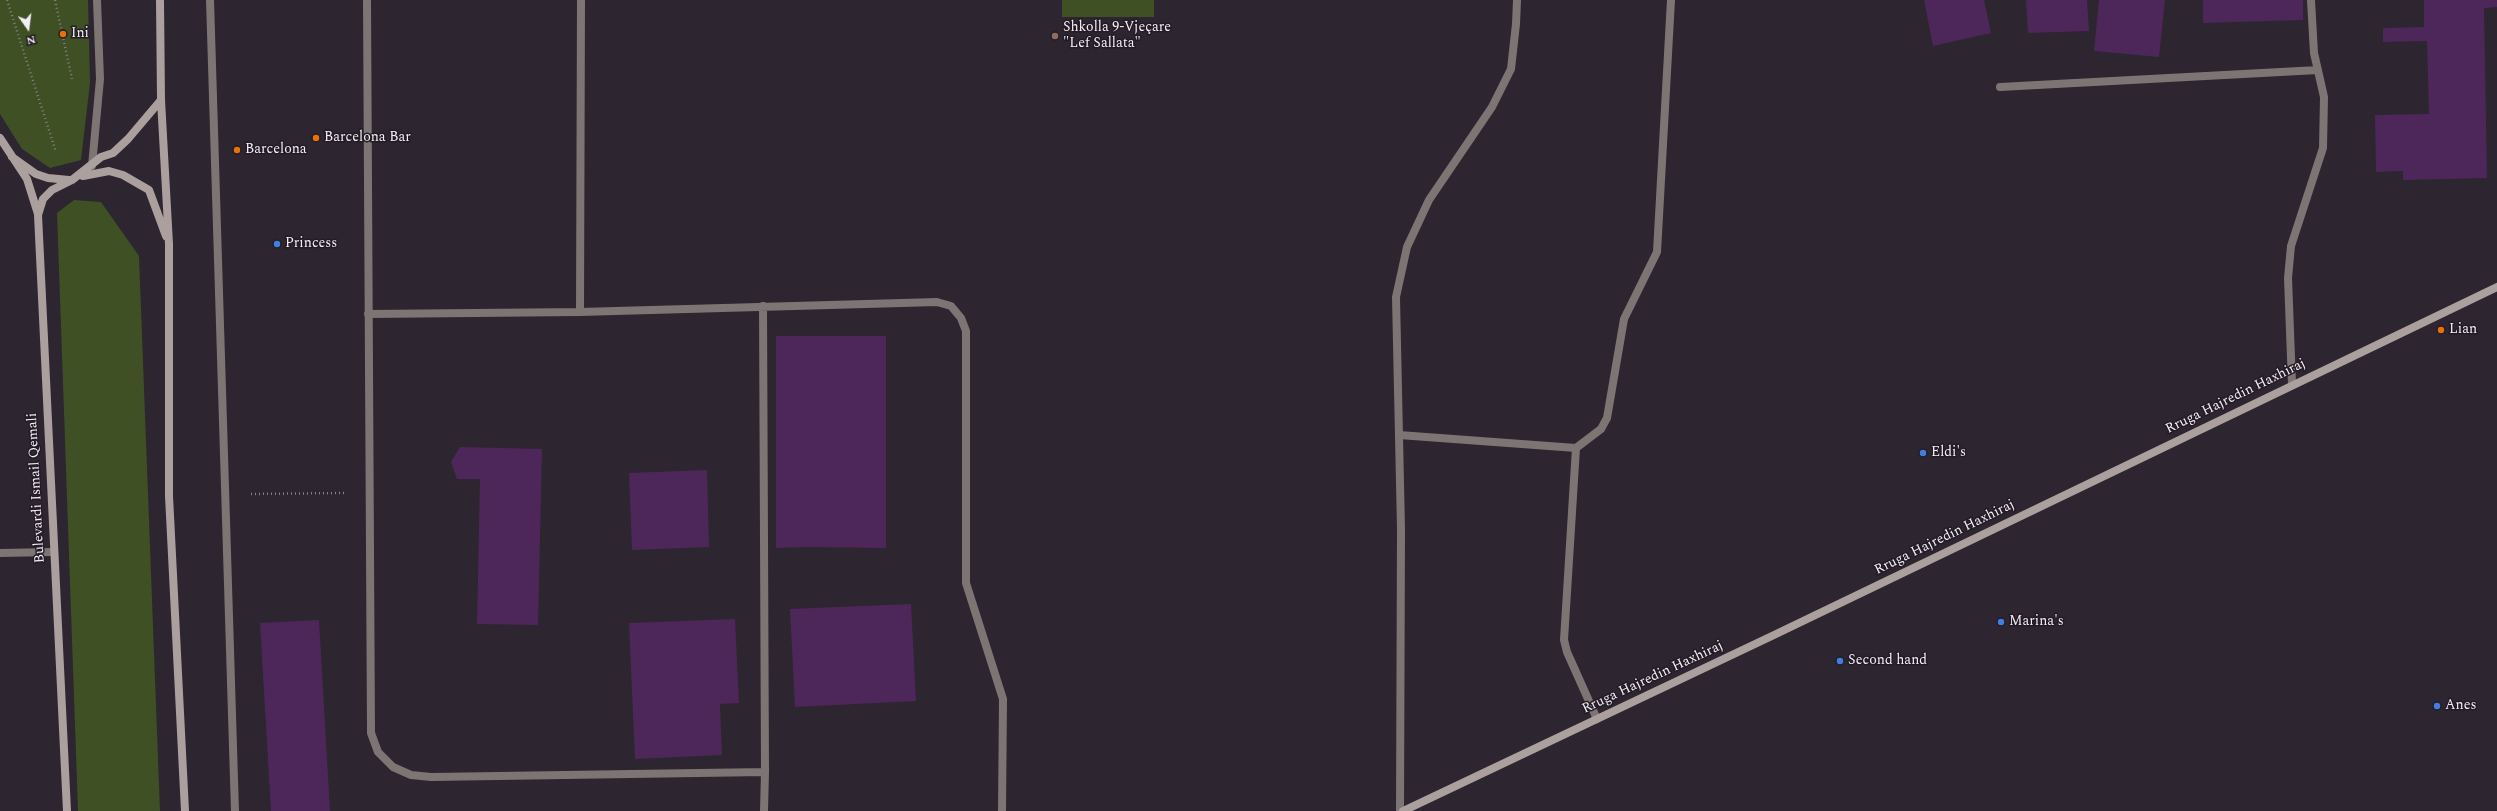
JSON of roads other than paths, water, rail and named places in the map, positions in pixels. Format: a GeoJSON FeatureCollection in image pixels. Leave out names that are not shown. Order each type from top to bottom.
{"type":"FeatureCollection","features":[{"type":"Feature","properties":{"kind":"main road","name":"Bulevardi Ismail Qemali"},"geometry":{"type":"LineString","coordinates":[[160,0],[161,100],[169,244],[169,496],[185,811]]}},
{"type":"Feature","properties":{"kind":"main road","name":"Bulevardi Ismail Qemali"},"geometry":{"type":"LineString","coordinates":[[67,811],[53,552],[38,214],[43,199],[52,190],[92,166],[101,157],[113,153],[128,140],[161,100]]}},
{"type":"Feature","properties":{"kind":"main road"},"geometry":{"type":"LineString","coordinates":[[0,138],[27,179],[38,214]]}},
{"type":"Feature","properties":{"kind":"main road"},"geometry":{"type":"LineString","coordinates":[[12,157],[36,174],[48,178],[68,180]]}},
{"type":"Feature","properties":{"kind":"main road","name":"Bulevardi Ismail Qemali"},"geometry":{"type":"LineString","coordinates":[[68,180],[92,173],[109,171],[123,175],[149,190],[169,244]]}},
{"type":"Feature","properties":{"kind":"main road","name":"Rruga Hajredin Haxhiraj"},"geometry":{"type":"LineString","coordinates":[[1403,811],[2497,287]]}},
{"type":"Feature","properties":{"kind":"street"},"geometry":{"type":"LineString","coordinates":[[92,166],[100,79],[97,0]]}},
{"type":"Feature","properties":{"kind":"street"},"geometry":{"type":"LineString","coordinates":[[210,0],[235,811]]}},
{"type":"Feature","properties":{"kind":"street"},"geometry":{"type":"LineString","coordinates":[[367,0],[371,733],[378,752],[393,767],[411,775],[431,777],[765,772]]}},
{"type":"Feature","properties":{"kind":"street"},"geometry":{"type":"LineString","coordinates":[[580,312],[581,0]]}},
{"type":"Feature","properties":{"kind":"street"},"geometry":{"type":"LineString","coordinates":[[1400,811],[1399,435],[1396,297],[1407,247],[1429,200],[1492,107],[1510,69],[1516,24],[1516,0]]}},
{"type":"Feature","properties":{"kind":"street"},"geometry":{"type":"LineString","coordinates":[[1399,435],[1576,448],[1601,429],[1607,418],[1624,319],[1657,252],[1671,0]]}},
{"type":"Feature","properties":{"kind":"street"},"geometry":{"type":"LineString","coordinates":[[2292,384],[2288,278],[2291,246],[2323,148],[2324,97],[2314,54],[2311,0]]}},
{"type":"Feature","properties":{"kind":"street"},"geometry":{"type":"LineString","coordinates":[[2000,86],[2318,70]]}},
{"type":"Feature","properties":{"kind":"street"},"geometry":{"type":"LineString","coordinates":[[368,314],[580,312],[937,302],[952,306],[961,318],[966,331],[966,583],[1003,699],[1002,811]]}},
{"type":"Feature","properties":{"kind":"street"},"geometry":{"type":"LineString","coordinates":[[763,306],[764,811]]}},
{"type":"Feature","properties":{"kind":"street"},"geometry":{"type":"LineString","coordinates":[[1576,448],[1564,640],[1567,652],[1597,719]]}},
{"type":"Feature","properties":{"kind":"street"},"geometry":{"type":"LineString","coordinates":[[0,553],[53,552]]}},
{"type":"Feature","properties":{"kind":"place","name":"Ini"},"geometry":{"type":"Point","coordinates":[63,34]}},
{"type":"Feature","properties":{"kind":"place","name":"Shkolla 9-Vjeçare \"Lef Sallata\""},"geometry":{"type":"Point","coordinates":[1055,36]}},
{"type":"Feature","properties":{"kind":"place","name":"Barcelona Bar"},"geometry":{"type":"Point","coordinates":[316,138]}},
{"type":"Feature","properties":{"kind":"place","name":"Barcelona"},"geometry":{"type":"Point","coordinates":[237,150]}},
{"type":"Feature","properties":{"kind":"place","name":"Princess"},"geometry":{"type":"Point","coordinates":[277,244]}},
{"type":"Feature","properties":{"kind":"place","name":"Lian"},"geometry":{"type":"Point","coordinates":[2441,330]}},
{"type":"Feature","properties":{"kind":"place","name":"Eldi's"},"geometry":{"type":"Point","coordinates":[1923,453]}},
{"type":"Feature","properties":{"kind":"place","name":"Marina's"},"geometry":{"type":"Point","coordinates":[2001,622]}},
{"type":"Feature","properties":{"kind":"place","name":"Second hand"},"geometry":{"type":"Point","coordinates":[1840,661]}},
{"type":"Feature","properties":{"kind":"place","name":"Anes"},"geometry":{"type":"Point","coordinates":[2437,706]}}]}
